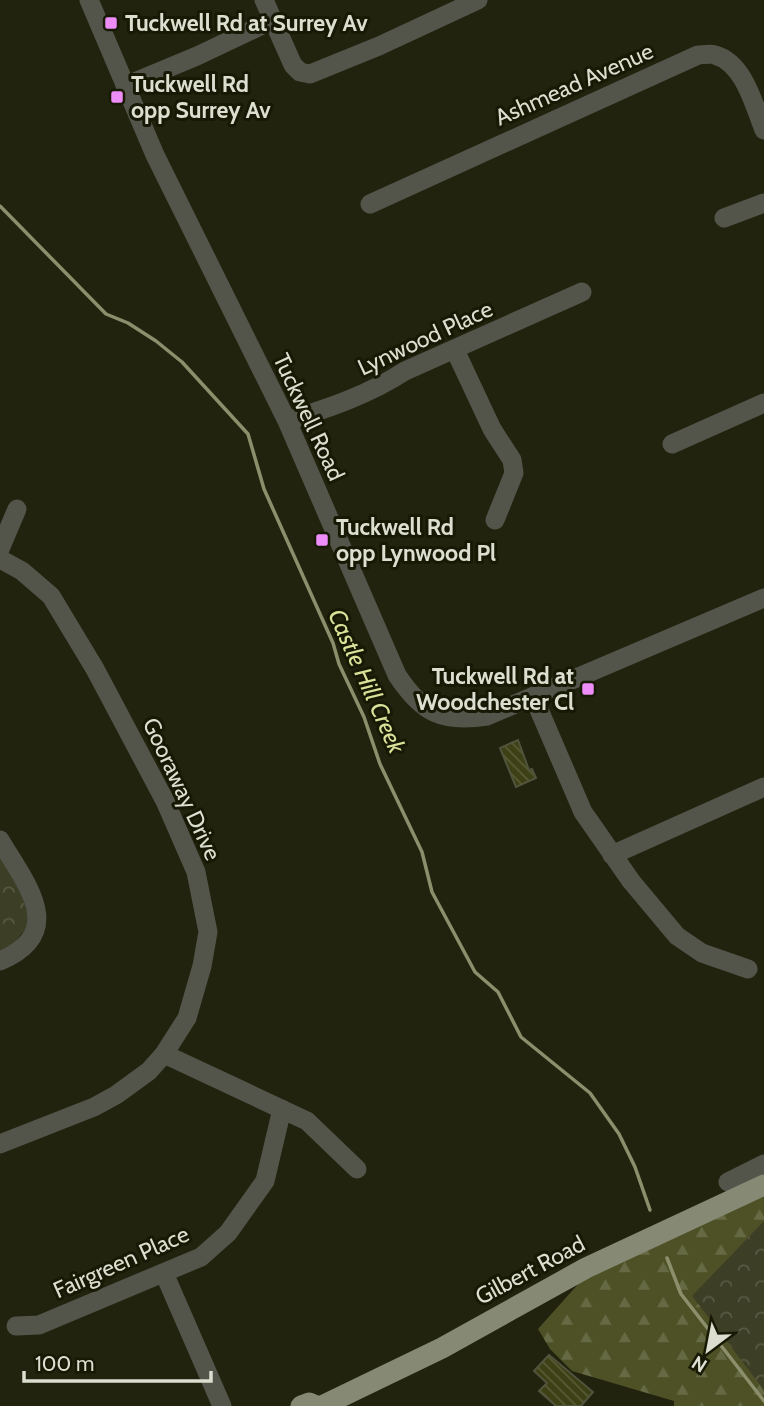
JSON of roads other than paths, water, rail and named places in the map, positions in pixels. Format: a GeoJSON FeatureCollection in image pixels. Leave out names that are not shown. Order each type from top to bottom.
{"type":"FeatureCollection","features":[{"type":"Feature","properties":{"kind":"main road","name":"Gilbert Road"},"geometry":{"type":"LineString","coordinates":[[322,1406],[442,1348],[586,1268],[764,1185]]}},
{"type":"Feature","properties":{"kind":"main road"},"geometry":{"type":"LineString","coordinates":[[301,1406],[309,1403],[316,1406]]}},
{"type":"Feature","properties":{"kind":"street","name":"Tuckwell Road"},"geometry":{"type":"LineString","coordinates":[[89,0],[155,155],[287,421],[397,675],[410,695],[429,710],[445,718],[487,716],[764,598]]}},
{"type":"Feature","properties":{"kind":"street"},"geometry":{"type":"LineString","coordinates":[[264,0],[293,65],[300,72],[310,74],[478,0]]}},
{"type":"Feature","properties":{"kind":"street"},"geometry":{"type":"LineString","coordinates":[[125,86],[273,20]]}},
{"type":"Feature","properties":{"kind":"street","name":"Ashmead Avenue"},"geometry":{"type":"LineString","coordinates":[[369,204],[698,55],[714,54],[728,61],[740,74],[764,130]]}},
{"type":"Feature","properties":{"kind":"street"},"geometry":{"type":"LineString","coordinates":[[724,218],[764,203]]}},
{"type":"Feature","properties":{"kind":"street","name":"Lynwood Place"},"geometry":{"type":"LineString","coordinates":[[287,421],[379,388],[405,371],[582,292]]}},
{"type":"Feature","properties":{"kind":"street"},"geometry":{"type":"LineString","coordinates":[[455,350],[492,429],[512,460],[514,473],[495,520]]}},
{"type":"Feature","properties":{"kind":"street"},"geometry":{"type":"LineString","coordinates":[[672,444],[764,403]]}},
{"type":"Feature","properties":{"kind":"street"},"geometry":{"type":"LineString","coordinates":[[0,549],[17,509]]}},
{"type":"Feature","properties":{"kind":"street","name":"Gooraway Drive"},"geometry":{"type":"LineString","coordinates":[[0,559],[22,571],[51,596],[95,669],[158,789],[196,872],[208,932],[202,966],[187,1018],[164,1054],[149,1071],[94,1107],[0,1144]]}},
{"type":"Feature","properties":{"kind":"street"},"geometry":{"type":"LineString","coordinates":[[534,698],[583,812],[655,912],[677,936],[702,953],[747,969]]}},
{"type":"Feature","properties":{"kind":"street"},"geometry":{"type":"LineString","coordinates":[[612,855],[764,787]]}},
{"type":"Feature","properties":{"kind":"street"},"geometry":{"type":"LineString","coordinates":[[0,840],[31,894],[37,909],[38,927],[30,942],[15,954],[0,961]]}},
{"type":"Feature","properties":{"kind":"street"},"geometry":{"type":"LineString","coordinates":[[164,1054],[307,1121],[357,1169]]}},
{"type":"Feature","properties":{"kind":"street","name":"Fairgreen Place"},"geometry":{"type":"LineString","coordinates":[[16,1326],[39,1325],[201,1257],[228,1233],[265,1181],[282,1109]]}},
{"type":"Feature","properties":{"kind":"street"},"geometry":{"type":"LineString","coordinates":[[728,1182],[764,1164]]}},
{"type":"Feature","properties":{"kind":"street"},"geometry":{"type":"LineString","coordinates":[[164,1273],[222,1406]]}},
{"type":"Feature","properties":{"kind":"waterway","name":"Castle Hill Creek"},"geometry":{"type":"LineString","coordinates":[[0,206],[106,314],[128,323],[182,362],[248,434],[264,489],[333,643],[339,664],[364,717],[380,764],[422,852],[432,892],[475,972],[498,992],[521,1037],[590,1093],[619,1134],[635,1167],[650,1210]]}},
{"type":"Feature","properties":{"kind":"waterway","name":"Castle Hill Creek"},"geometry":{"type":"LineString","coordinates":[[667,1258],[681,1294],[764,1401]]}},
{"type":"Feature","properties":{"kind":"place","name":"Tuckwell Rd at Surrey Av"},"geometry":{"type":"Point","coordinates":[111,23]}},
{"type":"Feature","properties":{"kind":"place","name":"Tuckwell Rd opp Surrey Av"},"geometry":{"type":"Point","coordinates":[117,97]}},
{"type":"Feature","properties":{"kind":"place","name":"Tuckwell Rd opp Lynwood Pl"},"geometry":{"type":"Point","coordinates":[322,540]}},
{"type":"Feature","properties":{"kind":"place","name":"Tuckwell Rd at Woodchester Cl"},"geometry":{"type":"Point","coordinates":[588,689]}}]}
